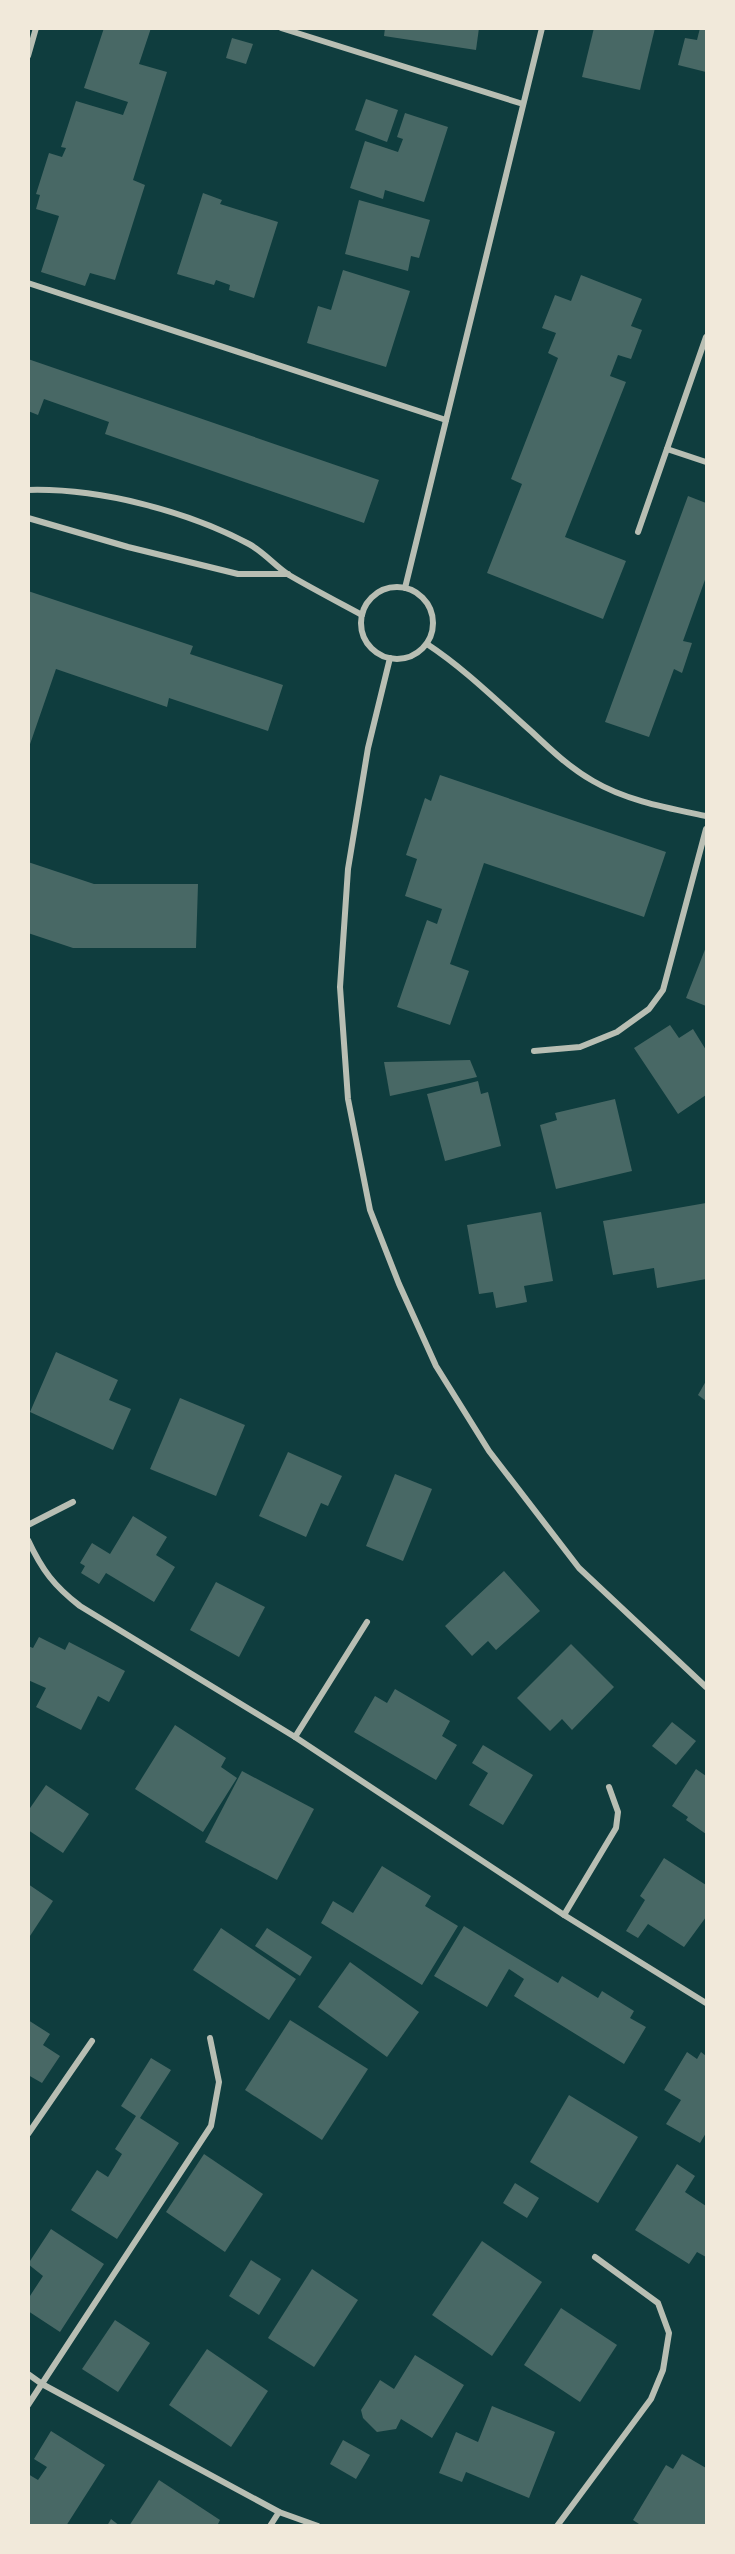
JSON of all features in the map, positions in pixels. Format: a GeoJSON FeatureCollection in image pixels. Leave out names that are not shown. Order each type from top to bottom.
{"type":"FeatureCollection","features":[{"type":"Feature","properties":{"kind":"street"},"geometry":{"type":"LineString","coordinates":[[28,56],[36,28]]}},
{"type":"Feature","properties":{"kind":"street"},"geometry":{"type":"LineString","coordinates":[[281,28],[523,104]]}},
{"type":"Feature","properties":{"kind":"street"},"geometry":{"type":"LineString","coordinates":[[405,588],[542,28]]}},
{"type":"Feature","properties":{"kind":"street"},"geometry":{"type":"LineString","coordinates":[[28,283],[446,420]]}},
{"type":"Feature","properties":{"kind":"street"},"geometry":{"type":"LineString","coordinates":[[638,532],[706,337]]}},
{"type":"Feature","properties":{"kind":"street"},"geometry":{"type":"LineString","coordinates":[[667,449],[706,462]]}},
{"type":"Feature","properties":{"kind":"street"},"geometry":{"type":"LineString","coordinates":[[28,490],[51,489],[107,495],[198,521],[251,545],[288,574],[362,615]]}},
{"type":"Feature","properties":{"kind":"street"},"geometry":{"type":"LineString","coordinates":[[28,518],[128,547],[238,574],[288,574]]}},
{"type":"Feature","properties":{"kind":"street"},"geometry":{"type":"LineString","coordinates":[[391,587],[405,588],[418,594],[428,604],[432,616],[432,631],[427,644],[417,653],[404,658],[390,658],[377,653],[367,643],[362,630],[362,615],[368,602],[378,592],[391,587]]}},
{"type":"Feature","properties":{"kind":"street"},"geometry":{"type":"LineString","coordinates":[[427,644],[453,661],[565,762],[593,782],[623,795],[669,809],[706,816]]}},
{"type":"Feature","properties":{"kind":"street"},"geometry":{"type":"LineString","coordinates":[[390,658],[368,747],[348,869],[340,987],[348,1099],[370,1210],[399,1284],[436,1366],[489,1451],[579,1568],[706,1687]]}},
{"type":"Feature","properties":{"kind":"street"},"geometry":{"type":"LineString","coordinates":[[534,1052],[579,1047],[617,1032],[649,1009],[663,990],[706,830]]}},
{"type":"Feature","properties":{"kind":"street"},"geometry":{"type":"LineString","coordinates":[[28,1525],[74,1502]]}},
{"type":"Feature","properties":{"kind":"street"},"geometry":{"type":"LineString","coordinates":[[28,1540],[39,1564],[56,1587],[80,1606],[295,1737],[564,1915],[706,2003]]}},
{"type":"Feature","properties":{"kind":"street"},"geometry":{"type":"LineString","coordinates":[[295,1737],[367,1622]]}},
{"type":"Feature","properties":{"kind":"street"},"geometry":{"type":"LineString","coordinates":[[564,1915],[616,1828],[618,1812],[609,1787]]}},
{"type":"Feature","properties":{"kind":"street"},"geometry":{"type":"LineString","coordinates":[[28,2405],[211,2126],[219,2082],[210,2038]]}},
{"type":"Feature","properties":{"kind":"street"},"geometry":{"type":"LineString","coordinates":[[28,2134],[92,2040]]}},
{"type":"Feature","properties":{"kind":"street"},"geometry":{"type":"LineString","coordinates":[[557,2526],[651,2399],[663,2370],[669,2333],[658,2303],[596,2257]]}},
{"type":"Feature","properties":{"kind":"street"},"geometry":{"type":"LineString","coordinates":[[28,2374],[42,2384],[279,2512],[318,2526]]}},
{"type":"Feature","properties":{"kind":"street"},"geometry":{"type":"LineString","coordinates":[[270,2526],[279,2512]]}},
{"type":"Feature","properties":{"kind":"building"},"geometry":{"type":"Polygon","coordinates":[[[104,28],[151,28],[139,64],[167,72],[133,180],[145,185],[115,280],[90,273],[85,286],[41,272],[59,216],[36,209],[40,195],[36,194],[49,153],[62,157],[66,148],[61,147],[76,101],[123,115],[128,102],[84,88],[104,28]]]}},
{"type":"Feature","properties":{"kind":"building"},"geometry":{"type":"Polygon","coordinates":[[[385,28],[479,28],[476,50],[384,36],[385,28]]]}},
{"type":"Feature","properties":{"kind":"building"},"geometry":{"type":"Polygon","coordinates":[[[594,28],[655,28],[640,90],[582,77],[594,28]]]}},
{"type":"Feature","properties":{"kind":"building"},"geometry":{"type":"Polygon","coordinates":[[[700,28],[706,28],[706,72],[678,65],[685,38],[697,40],[700,28]]]}},
{"type":"Feature","properties":{"kind":"building"},"geometry":{"type":"Polygon","coordinates":[[[232,38],[253,44],[246,64],[226,58],[232,38]]]}},
{"type":"Feature","properties":{"kind":"building"},"geometry":{"type":"Polygon","coordinates":[[[366,99],[398,110],[387,142],[355,130],[366,99]]]}},
{"type":"Feature","properties":{"kind":"building"},"geometry":{"type":"Polygon","coordinates":[[[405,113],[448,127],[424,202],[385,190],[383,199],[350,188],[365,141],[398,152],[403,139],[397,137],[405,113]]]}},
{"type":"Feature","properties":{"kind":"building"},"geometry":{"type":"Polygon","coordinates":[[[203,193],[222,200],[220,204],[278,222],[254,298],[229,290],[230,285],[216,280],[214,285],[177,274],[203,193]]]}},
{"type":"Feature","properties":{"kind":"building"},"geometry":{"type":"Polygon","coordinates":[[[359,200],[430,220],[419,258],[411,256],[408,271],[345,254],[359,200]]]}},
{"type":"Feature","properties":{"kind":"building"},"geometry":{"type":"Polygon","coordinates":[[[343,270],[410,291],[386,367],[307,343],[318,306],[331,310],[343,270]]]}},
{"type":"Feature","properties":{"kind":"building"},"geometry":{"type":"Polygon","coordinates":[[[581,275],[642,299],[631,326],[642,330],[631,359],[618,355],[610,376],[626,382],[565,537],[626,561],[603,619],[487,573],[522,484],[511,479],[558,358],[548,353],[556,333],[542,328],[555,295],[571,301],[581,275]]]}},
{"type":"Feature","properties":{"kind":"building"},"geometry":{"type":"Polygon","coordinates":[[[28,359],[379,480],[364,523],[105,434],[109,422],[44,399],[38,415],[28,411],[28,359]]]}},
{"type":"Feature","properties":{"kind":"building"},"geometry":{"type":"Polygon","coordinates":[[[688,496],[706,503],[706,577],[683,641],[692,643],[682,673],[674,669],[649,737],[605,722],[688,496]]]}},
{"type":"Feature","properties":{"kind":"building"},"geometry":{"type":"Polygon","coordinates":[[[28,591],[193,646],[190,654],[283,685],[268,731],[169,698],[167,707],[56,669],[28,750],[28,591]]]}},
{"type":"Feature","properties":{"kind":"building"},"geometry":{"type":"Polygon","coordinates":[[[440,775],[666,852],[644,917],[484,863],[450,964],[469,971],[450,1025],[397,1007],[427,920],[437,924],[442,909],[405,896],[417,859],[406,855],[425,798],[431,801],[440,775]]]}},
{"type":"Feature","properties":{"kind":"building"},"geometry":{"type":"Polygon","coordinates":[[[28,862],[94,884],[198,884],[196,948],[73,948],[28,933],[28,862]]]}},
{"type":"Feature","properties":{"kind":"building"},"geometry":{"type":"Polygon","coordinates":[[[706,947],[706,1006],[686,998],[706,947]]]}},
{"type":"Feature","properties":{"kind":"building"},"geometry":{"type":"Polygon","coordinates":[[[670,1025],[679,1038],[693,1029],[706,1050],[706,1095],[678,1114],[634,1048],[670,1025]]]}},
{"type":"Feature","properties":{"kind":"building"},"geometry":{"type":"Polygon","coordinates":[[[470,1060],[477,1077],[390,1096],[384,1062],[470,1060]]]}},
{"type":"Feature","properties":{"kind":"building"},"geometry":{"type":"Polygon","coordinates":[[[478,1081],[481,1094],[488,1092],[501,1146],[445,1161],[427,1094],[478,1081]]]}},
{"type":"Feature","properties":{"kind":"building"},"geometry":{"type":"Polygon","coordinates":[[[615,1099],[632,1171],[556,1189],[540,1125],[557,1120],[555,1113],[615,1099]]]}},
{"type":"Feature","properties":{"kind":"building"},"geometry":{"type":"Polygon","coordinates":[[[706,1203],[706,1279],[657,1288],[654,1268],[613,1275],[603,1221],[706,1203]]]}},
{"type":"Feature","properties":{"kind":"building"},"geometry":{"type":"Polygon","coordinates":[[[541,1212],[553,1281],[524,1286],[527,1302],[496,1308],[493,1292],[479,1294],[467,1225],[541,1212]]]}},
{"type":"Feature","properties":{"kind":"building"},"geometry":{"type":"Polygon","coordinates":[[[56,1352],[118,1380],[109,1400],[131,1409],[113,1450],[30,1412],[56,1352]]]}},
{"type":"Feature","properties":{"kind":"building"},"geometry":{"type":"Polygon","coordinates":[[[706,1381],[706,1401],[698,1395],[706,1381]]]}},
{"type":"Feature","properties":{"kind":"building"},"geometry":{"type":"Polygon","coordinates":[[[180,1398],[245,1425],[216,1496],[150,1469],[180,1398]]]}},
{"type":"Feature","properties":{"kind":"building"},"geometry":{"type":"Polygon","coordinates":[[[288,1452],[342,1476],[328,1506],[321,1503],[306,1537],[259,1516],[288,1452]]]}},
{"type":"Feature","properties":{"kind":"building"},"geometry":{"type":"Polygon","coordinates":[[[395,1474],[432,1489],[403,1561],[366,1546],[395,1474]]]}},
{"type":"Feature","properties":{"kind":"building"},"geometry":{"type":"Polygon","coordinates":[[[133,1516],[167,1537],[156,1555],[175,1567],[154,1602],[106,1573],[99,1584],[81,1573],[85,1566],[80,1563],[92,1543],[110,1554],[133,1516]]]}},
{"type":"Feature","properties":{"kind":"building"},"geometry":{"type":"Polygon","coordinates":[[[504,1571],[540,1611],[496,1650],[488,1641],[472,1656],[445,1626],[504,1571]]]}},
{"type":"Feature","properties":{"kind":"building"},"geometry":{"type":"Polygon","coordinates":[[[216,1582],[265,1607],[239,1657],[190,1630],[216,1582]]]}},
{"type":"Feature","properties":{"kind":"building"},"geometry":{"type":"Polygon","coordinates":[[[39,1637],[65,1650],[69,1642],[125,1671],[109,1702],[98,1696],[81,1730],[36,1707],[46,1688],[28,1680],[28,1646],[33,1648],[39,1637]]]}},
{"type":"Feature","properties":{"kind":"building"},"geometry":{"type":"Polygon","coordinates":[[[571,1644],[614,1687],[572,1730],[562,1719],[550,1731],[517,1698],[571,1644]]]}},
{"type":"Feature","properties":{"kind":"building"},"geometry":{"type":"Polygon","coordinates":[[[395,1689],[450,1721],[442,1736],[457,1745],[436,1780],[354,1732],[375,1696],[387,1703],[395,1689]]]}},
{"type":"Feature","properties":{"kind":"building"},"geometry":{"type":"Polygon","coordinates":[[[672,1722],[696,1741],[676,1765],[652,1746],[672,1722]]]}},
{"type":"Feature","properties":{"kind":"building"},"geometry":{"type":"Polygon","coordinates":[[[175,1725],[226,1758],[221,1767],[237,1778],[203,1832],[135,1789],[175,1725]]]}},
{"type":"Feature","properties":{"kind":"building"},"geometry":{"type":"Polygon","coordinates":[[[483,1745],[533,1775],[503,1825],[469,1805],[488,1773],[472,1763],[483,1745]]]}},
{"type":"Feature","properties":{"kind":"building"},"geometry":{"type":"Polygon","coordinates":[[[696,1769],[706,1776],[706,1834],[686,1820],[688,1817],[672,1806],[696,1769]]]}},
{"type":"Feature","properties":{"kind":"building"},"geometry":{"type":"Polygon","coordinates":[[[242,1771],[314,1809],[277,1880],[205,1842],[242,1771]]]}},
{"type":"Feature","properties":{"kind":"building"},"geometry":{"type":"Polygon","coordinates":[[[46,1785],[89,1814],[63,1853],[28,1830],[28,1811],[46,1785]]]}},
{"type":"Feature","properties":{"kind":"building"},"geometry":{"type":"Polygon","coordinates":[[[664,1858],[706,1885],[706,1917],[684,1947],[648,1924],[638,1938],[626,1931],[645,1900],[640,1896],[664,1858]]]}},
{"type":"Feature","properties":{"kind":"building"},"geometry":{"type":"Polygon","coordinates":[[[382,1866],[431,1896],[425,1906],[458,1926],[422,1985],[321,1923],[333,1901],[353,1913],[382,1866]]]}},
{"type":"Feature","properties":{"kind":"building"},"geometry":{"type":"Polygon","coordinates":[[[28,1884],[53,1901],[28,1939],[28,1884]]]}},
{"type":"Feature","properties":{"kind":"building"},"geometry":{"type":"Polygon","coordinates":[[[464,1926],[558,1983],[562,1976],[598,1998],[602,1991],[634,2011],[630,2018],[646,2027],[624,2064],[514,1996],[524,1979],[509,1969],[487,2007],[434,1976],[464,1926]]]}},
{"type":"Feature","properties":{"kind":"building"},"geometry":{"type":"Polygon","coordinates":[[[221,1928],[296,1979],[269,2020],[193,1970],[221,1928]]]}},
{"type":"Feature","properties":{"kind":"building"},"geometry":{"type":"Polygon","coordinates":[[[267,1928],[312,1957],[300,1976],[255,1946],[267,1928]]]}},
{"type":"Feature","properties":{"kind":"building"},"geometry":{"type":"Polygon","coordinates":[[[350,1962],[419,2012],[387,2057],[318,2007],[350,1962]]]}},
{"type":"Feature","properties":{"kind":"building"},"geometry":{"type":"Polygon","coordinates":[[[28,2020],[50,2034],[43,2045],[60,2056],[42,2083],[28,2075],[28,2020]]]}},
{"type":"Feature","properties":{"kind":"building"},"geometry":{"type":"Polygon","coordinates":[[[290,2020],[368,2069],[322,2140],[245,2090],[290,2020]]]}},
{"type":"Feature","properties":{"kind":"building"},"geometry":{"type":"Polygon","coordinates":[[[687,2052],[697,2059],[701,2052],[706,2056],[706,2133],[700,2143],[666,2124],[681,2100],[664,2090],[687,2052]]]}},
{"type":"Feature","properties":{"kind":"building"},"geometry":{"type":"Polygon","coordinates":[[[151,2058],[171,2070],[140,2118],[179,2143],[117,2239],[71,2210],[97,2170],[108,2177],[122,2154],[115,2149],[136,2116],[121,2106],[151,2058]]]}},
{"type":"Feature","properties":{"kind":"building"},"geometry":{"type":"Polygon","coordinates":[[[569,2095],[638,2137],[598,2203],[530,2162],[569,2095]]]}},
{"type":"Feature","properties":{"kind":"building"},"geometry":{"type":"Polygon","coordinates":[[[204,2154],[263,2194],[225,2252],[166,2212],[204,2154]]]}},
{"type":"Feature","properties":{"kind":"building"},"geometry":{"type":"Polygon","coordinates":[[[677,2164],[695,2176],[685,2192],[706,2206],[706,2257],[697,2252],[689,2264],[635,2230],[677,2164]]]}},
{"type":"Feature","properties":{"kind":"building"},"geometry":{"type":"Polygon","coordinates":[[[515,2183],[539,2198],[527,2218],[503,2203],[515,2183]]]}},
{"type":"Feature","properties":{"kind":"building"},"geometry":{"type":"Polygon","coordinates":[[[51,2229],[104,2264],[60,2332],[28,2311],[28,2299],[43,2276],[28,2264],[51,2229]]]}},
{"type":"Feature","properties":{"kind":"building"},"geometry":{"type":"Polygon","coordinates":[[[482,2241],[542,2282],[492,2356],[432,2315],[482,2241]]]}},
{"type":"Feature","properties":{"kind":"building"},"geometry":{"type":"Polygon","coordinates":[[[251,2260],[281,2279],[259,2315],[229,2296],[251,2260]]]}},
{"type":"Feature","properties":{"kind":"building"},"geometry":{"type":"Polygon","coordinates":[[[312,2269],[358,2300],[314,2367],[268,2338],[312,2269]]]}},
{"type":"Feature","properties":{"kind":"building"},"geometry":{"type":"Polygon","coordinates":[[[561,2308],[617,2345],[580,2402],[524,2365],[561,2308]]]}},
{"type":"Feature","properties":{"kind":"building"},"geometry":{"type":"Polygon","coordinates":[[[115,2320],[150,2343],[118,2392],[82,2369],[115,2320]]]}},
{"type":"Feature","properties":{"kind":"building"},"geometry":{"type":"Polygon","coordinates":[[[207,2349],[268,2391],[231,2447],[169,2405],[207,2349]]]}},
{"type":"Feature","properties":{"kind":"building"},"geometry":{"type":"Polygon","coordinates":[[[415,2355],[464,2385],[432,2438],[401,2419],[396,2429],[377,2432],[363,2418],[361,2410],[380,2380],[394,2389],[415,2355]]]}},
{"type":"Feature","properties":{"kind":"building"},"geometry":{"type":"Polygon","coordinates":[[[492,2406],[555,2432],[529,2498],[466,2472],[462,2482],[439,2473],[456,2432],[478,2442],[492,2406]]]}},
{"type":"Feature","properties":{"kind":"building"},"geometry":{"type":"Polygon","coordinates":[[[51,2431],[105,2465],[66,2526],[28,2526],[28,2474],[38,2480],[47,2467],[34,2459],[51,2431]]]}},
{"type":"Feature","properties":{"kind":"building"},"geometry":{"type":"Polygon","coordinates":[[[343,2440],[370,2455],[356,2479],[330,2464],[343,2440]]]}},
{"type":"Feature","properties":{"kind":"building"},"geometry":{"type":"Polygon","coordinates":[[[682,2454],[706,2468],[706,2526],[642,2526],[633,2520],[666,2465],[673,2469],[682,2454]]]}},
{"type":"Feature","properties":{"kind":"building"},"geometry":{"type":"Polygon","coordinates":[[[159,2480],[220,2520],[217,2526],[129,2526],[159,2480]]]}},
{"type":"Feature","properties":{"kind":"building"},"geometry":{"type":"Polygon","coordinates":[[[111,2519],[120,2526],[107,2526],[111,2519]]]}}]}
